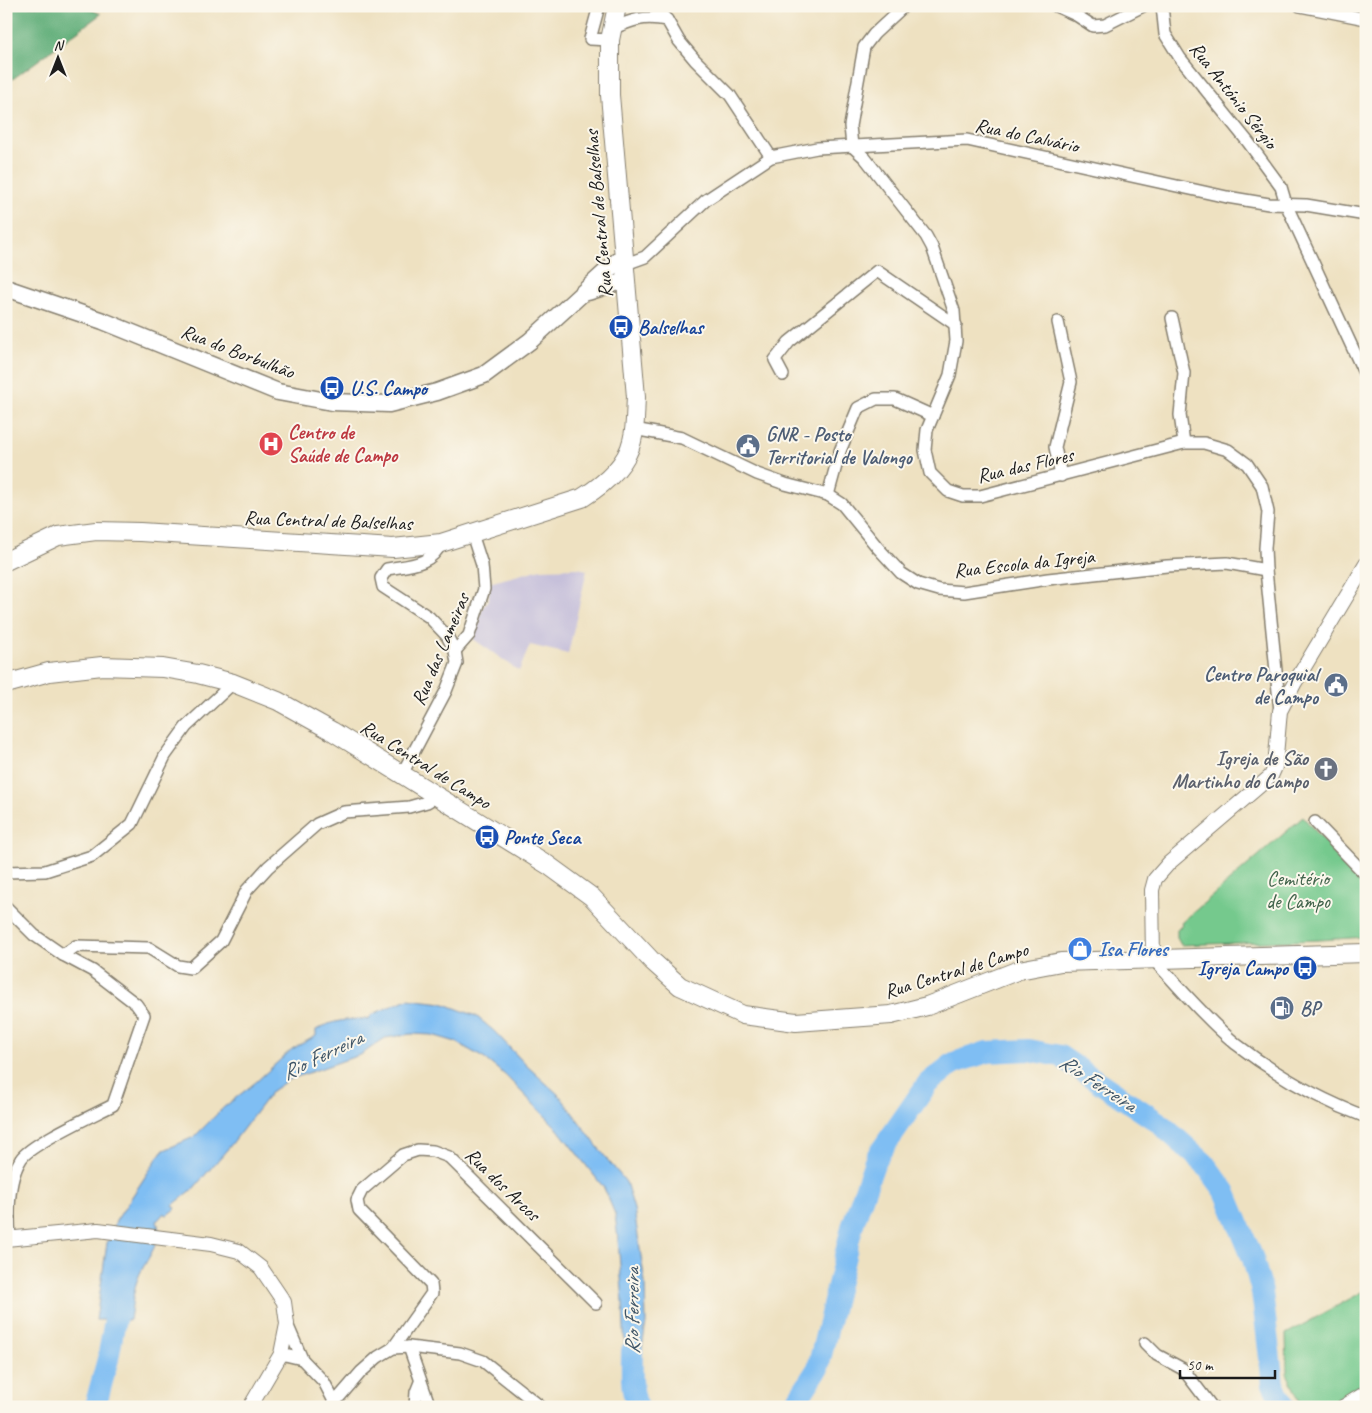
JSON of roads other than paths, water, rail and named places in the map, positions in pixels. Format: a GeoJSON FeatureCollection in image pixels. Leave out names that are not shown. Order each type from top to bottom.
{"type":"FeatureCollection","features":[{"type":"Feature","properties":{"kind":"main road","name":"Rua Central de Balselhas"},"geometry":{"type":"LineString","coordinates":[[8,557],[58,536],[96,530],[393,548],[441,544],[582,498],[602,486],[621,464],[632,442],[636,397],[610,96],[611,34],[616,6]]}},
{"type":"Feature","properties":{"kind":"main road"},"geometry":{"type":"LineString","coordinates":[[581,295],[599,287],[624,267]]}},
{"type":"Feature","properties":{"kind":"main road","name":"Rua do Borbulhão"},"geometry":{"type":"LineString","coordinates":[[6,288],[103,320],[278,392],[332,402],[388,404],[437,392],[484,375],[530,342],[581,295],[624,267]]}},
{"type":"Feature","properties":{"kind":"main road"},"geometry":{"type":"LineString","coordinates":[[599,287],[613,290],[627,298]]}},
{"type":"Feature","properties":{"kind":"main road","name":"Rua Central de Campo"},"geometry":{"type":"LineString","coordinates":[[6,684],[49,672],[102,666],[163,668],[233,683],[278,701],[332,731],[548,865],[592,897],[652,961],[680,986],[743,1015],[796,1022],[891,1015],[927,1006],[1019,970],[1061,962],[1366,952]]}},
{"type":"Feature","properties":{"kind":"street"},"geometry":{"type":"LineString","coordinates":[[599,6],[590,39],[611,34],[631,20],[648,17],[667,20]]}},
{"type":"Feature","properties":{"kind":"street"},"geometry":{"type":"LineString","coordinates":[[653,6],[667,20],[679,41],[730,96],[771,158]]}},
{"type":"Feature","properties":{"kind":"street"},"geometry":{"type":"LineString","coordinates":[[852,146],[850,126],[864,48],[874,34],[904,6]]}},
{"type":"Feature","properties":{"kind":"street"},"geometry":{"type":"LineString","coordinates":[[1056,6],[1076,15],[1093,26],[1105,25],[1144,6]]}},
{"type":"Feature","properties":{"kind":"street","name":"Rua António Sérgio"},"geometry":{"type":"LineString","coordinates":[[1162,6],[1164,34],[1180,58],[1248,142],[1281,188],[1286,204],[1366,377]]}},
{"type":"Feature","properties":{"kind":"street"},"geometry":{"type":"LineString","coordinates":[[1300,6],[1366,19]]}},
{"type":"Feature","properties":{"kind":"street","name":"Rua do Calvário"},"geometry":{"type":"LineString","coordinates":[[624,267],[645,257],[706,200],[771,158],[817,148],[967,140],[1227,197],[1269,204],[1306,205],[1366,215]]}},
{"type":"Feature","properties":{"kind":"street","name":"Rua das Flores"},"geometry":{"type":"LineString","coordinates":[[852,146],[865,158],[926,236],[932,247],[954,311],[956,341],[950,375],[927,430],[925,450],[930,473],[948,491],[963,496],[980,496],[1184,443],[1204,443],[1228,450],[1248,464],[1262,486],[1268,512],[1265,548],[1266,570]]}},
{"type":"Feature","properties":{"kind":"street"},"geometry":{"type":"LineString","coordinates":[[783,375],[775,360],[789,342],[877,272],[956,325]]}},
{"type":"Feature","properties":{"kind":"street"},"geometry":{"type":"LineString","coordinates":[[1172,318],[1184,372],[1180,415],[1184,443]]}},
{"type":"Feature","properties":{"kind":"street"},"geometry":{"type":"LineString","coordinates":[[1058,322],[1071,382],[1055,447],[1061,476]]}},
{"type":"Feature","properties":{"kind":"street"},"geometry":{"type":"LineString","coordinates":[[828,495],[840,451],[858,408],[876,399],[895,399],[933,416]]}},
{"type":"Feature","properties":{"kind":"street","name":"Rua Escola da Igreja"},"geometry":{"type":"LineString","coordinates":[[634,430],[682,438],[757,474],[828,495],[842,504],[900,573],[918,584],[939,590],[964,592],[1048,579],[1167,566],[1227,563],[1266,570]]}},
{"type":"Feature","properties":{"kind":"street","name":"Rua das Lameiras"},"geometry":{"type":"LineString","coordinates":[[402,774],[446,691],[457,663],[455,651],[469,635],[484,589],[482,565],[472,534]]}},
{"type":"Feature","properties":{"kind":"street"},"geometry":{"type":"LineString","coordinates":[[441,544],[436,554],[421,563],[387,569],[381,578],[383,587],[429,617],[447,636],[455,651]]}},
{"type":"Feature","properties":{"kind":"street"},"geometry":{"type":"LineString","coordinates":[[1280,711],[1294,684],[1366,564]]}},
{"type":"Feature","properties":{"kind":"street"},"geometry":{"type":"LineString","coordinates":[[1266,570],[1280,711],[1275,767],[1271,776],[1169,863],[1155,879],[1152,890],[1153,959],[1235,1043],[1266,1066],[1304,1090],[1337,1106],[1366,1116]]}},
{"type":"Feature","properties":{"kind":"street"},"geometry":{"type":"LineString","coordinates":[[6,872],[45,871],[92,856],[132,824],[170,749],[186,727],[233,683]]}},
{"type":"Feature","properties":{"kind":"street"},"geometry":{"type":"LineString","coordinates":[[63,956],[76,946],[148,948],[178,966],[191,968],[221,941],[247,890],[268,867],[318,824],[344,812],[408,807],[427,802],[438,796]]}},
{"type":"Feature","properties":{"kind":"street"},"geometry":{"type":"LineString","coordinates":[[1315,822],[1366,875]]}},
{"type":"Feature","properties":{"kind":"street"},"geometry":{"type":"LineString","coordinates":[[6,907],[34,934],[63,956],[93,971],[136,1004],[144,1015],[113,1105],[37,1145],[21,1158],[11,1185],[8,1239],[98,1230],[210,1244],[239,1250],[261,1268],[284,1302],[287,1324],[302,1359],[324,1382],[336,1404],[361,1372],[378,1357],[393,1348],[409,1347],[460,1352],[483,1361],[541,1407]]}},
{"type":"Feature","properties":{"kind":"street","name":"Rua dos Arcos"},"geometry":{"type":"LineString","coordinates":[[393,1348],[432,1293],[431,1284],[360,1210],[357,1200],[362,1190],[403,1155],[418,1150],[433,1150],[449,1157],[596,1303]]}},
{"type":"Feature","properties":{"kind":"street"},"geometry":{"type":"LineString","coordinates":[[250,1407],[281,1354],[287,1324]]}},
{"type":"Feature","properties":{"kind":"street"},"geometry":{"type":"LineString","coordinates":[[1145,1343],[1157,1355],[1183,1369],[1212,1407]]}},
{"type":"Feature","properties":{"kind":"street"},"geometry":{"type":"LineString","coordinates":[[409,1347],[430,1407]]}},
{"type":"Feature","properties":{"kind":"street"},"geometry":{"type":"LineString","coordinates":[[281,1354],[302,1359]]}},
{"type":"Feature","properties":{"kind":"street"},"geometry":{"type":"LineString","coordinates":[[415,1407],[416,1392],[420,1382]]}},
{"type":"Feature","properties":{"kind":"street"},"geometry":{"type":"LineString","coordinates":[[1343,1407],[1366,1393]]}},
{"type":"Feature","properties":{"kind":"water"},"geometry":{"type":"Polygon","coordinates":[[[408,999],[442,1003],[476,1016],[494,1031],[527,1066],[560,1096],[626,1182],[634,1209],[645,1283],[646,1323],[640,1361],[641,1381],[626,1381],[618,1240],[615,1214],[604,1188],[556,1127],[505,1075],[485,1059],[456,1042],[432,1035],[411,1034],[385,1038],[362,1054],[288,1080],[272,1091],[231,1145],[193,1189],[173,1205],[176,1208],[167,1215],[164,1213],[157,1221],[158,1236],[136,1283],[130,1320],[96,1320],[107,1243],[116,1221],[162,1151],[194,1137],[223,1108],[256,1082],[292,1049],[316,1036],[316,1030],[328,1024],[341,1021],[368,1019],[373,1014],[408,999]]]}},
{"type":"Feature","properties":{"kind":"waterway","name":"Rio Ferreira"},"geometry":{"type":"LineString","coordinates":[[793,1407],[818,1368],[852,1227],[876,1158],[928,1083],[954,1063],[987,1052],[1029,1050],[1060,1056],[1158,1122],[1204,1163],[1225,1191],[1253,1259],[1262,1292],[1273,1384],[1284,1407]]}},
{"type":"Feature","properties":{"kind":"waterway","name":"Rio Ferreira"},"geometry":{"type":"LineString","coordinates":[[95,1407],[108,1359],[120,1292]]}},
{"type":"Feature","properties":{"kind":"waterway","name":"Rio Ferreira"},"geometry":{"type":"LineString","coordinates":[[632,1351],[633,1387],[638,1407]]}},
{"type":"Feature","properties":{"kind":"place","name":"Balselhas"},"geometry":{"type":"Point","coordinates":[621,327]}},
{"type":"Feature","properties":{"kind":"place","name":"U.S. Campo"},"geometry":{"type":"Point","coordinates":[332,388]}},
{"type":"Feature","properties":{"kind":"place","name":"Centro de Saúde de Campo"},"geometry":{"type":"Point","coordinates":[271,444]}},
{"type":"Feature","properties":{"kind":"place","name":"GNR - Posto Territorial de Valongo"},"geometry":{"type":"Point","coordinates":[748,446]}},
{"type":"Feature","properties":{"kind":"place","name":"Centro Paroquial de Campo"},"geometry":{"type":"Point","coordinates":[1336,685]}},
{"type":"Feature","properties":{"kind":"place","name":"Igreja de São Martinho do Campo"},"geometry":{"type":"Point","coordinates":[1326,769]}},
{"type":"Feature","properties":{"kind":"place","name":"Ponte Seca"},"geometry":{"type":"Point","coordinates":[487,837]}},
{"type":"Feature","properties":{"kind":"place","name":"Isa Flores"},"geometry":{"type":"Point","coordinates":[1080,949]}},
{"type":"Feature","properties":{"kind":"place","name":"Igreja Campo"},"geometry":{"type":"Point","coordinates":[1305,968]}},
{"type":"Feature","properties":{"kind":"place","name":"BP"},"geometry":{"type":"Point","coordinates":[1282,1008]}},
{"type":"Feature","properties":{"kind":"park label","name":"Cemitério de Campo"},"geometry":{"type":"Point","coordinates":[1298,890]}}]}
